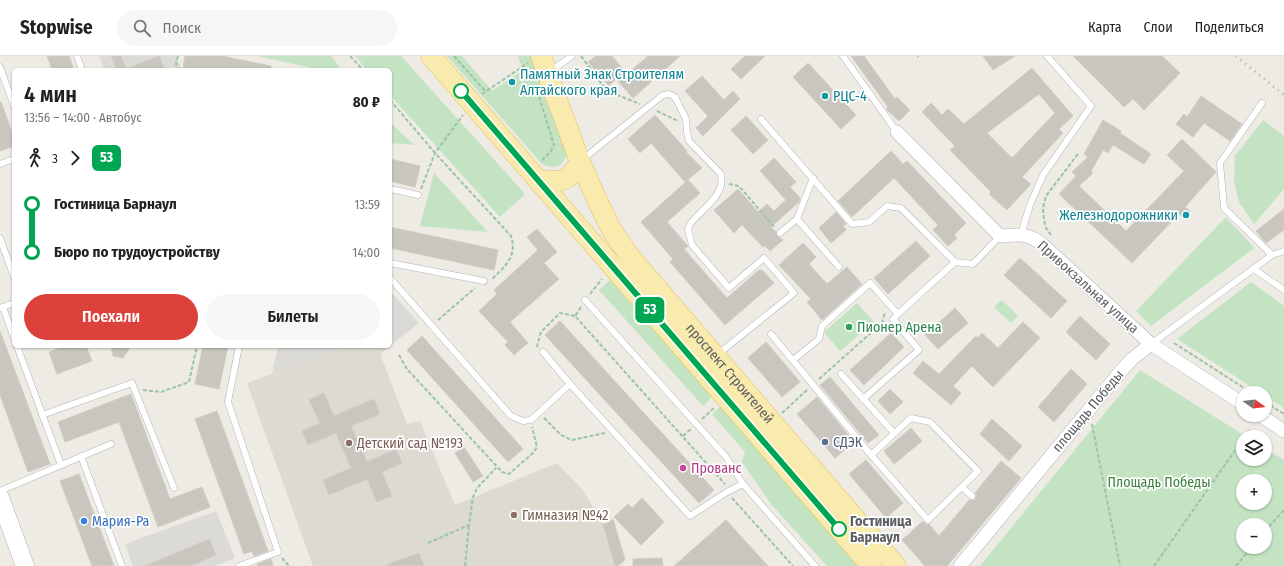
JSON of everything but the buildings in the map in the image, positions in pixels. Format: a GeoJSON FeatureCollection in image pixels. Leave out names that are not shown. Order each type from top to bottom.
{"type":"FeatureCollection","features":[{"type":"Feature","properties":{"kind":"main road","name":"проспект Строителей"},"geometry":{"type":"LineString","coordinates":[[431,56],[478,97],[871,566]]}},
{"type":"Feature","properties":{"kind":"main road","name":"проспект Строителей"},"geometry":{"type":"LineString","coordinates":[[539,64],[580,162],[611,230],[630,258],[896,566]]}},
{"type":"Feature","properties":{"kind":"main road"},"geometry":{"type":"LineString","coordinates":[[540,171],[562,181],[572,175],[580,162]]}},
{"type":"Feature","properties":{"kind":"street"},"geometry":{"type":"LineString","coordinates":[[897,132],[1000,236]]}},
{"type":"Feature","properties":{"kind":"street","name":"Привокзальная улица"},"geometry":{"type":"LineString","coordinates":[[1000,236],[1021,234],[1032,237],[1042,244],[1151,344]]}},
{"type":"Feature","properties":{"kind":"street"},"geometry":{"type":"LineString","coordinates":[[1151,344],[1236,399]]}},
{"type":"Feature","properties":{"kind":"street","name":"площадь Победы"},"geometry":{"type":"LineString","coordinates":[[960,566],[996,517],[1121,371],[1132,359],[1151,344]]}},
{"type":"Feature","properties":{"kind":"street"},"geometry":{"type":"LineString","coordinates":[[1270,422],[1284,431]]}},
{"type":"Feature","properties":{"kind":"street"},"geometry":{"type":"LineString","coordinates":[[0,498],[25,566]]}},
{"type":"Feature","properties":{"kind":"lane"},"geometry":{"type":"LineString","coordinates":[[77,56],[81,68]]}},
{"type":"Feature","properties":{"kind":"lane"},"geometry":{"type":"LineString","coordinates":[[539,64],[572,56]]}},
{"type":"Feature","properties":{"kind":"lane"},"geometry":{"type":"LineString","coordinates":[[843,56],[897,132]]}},
{"type":"Feature","properties":{"kind":"lane"},"geometry":{"type":"LineString","coordinates":[[1021,234],[1030,205],[1043,175],[1090,106],[1047,56]]}},
{"type":"Feature","properties":{"kind":"lane"},"geometry":{"type":"LineString","coordinates":[[0,67],[12,100]]}},
{"type":"Feature","properties":{"kind":"lane"},"geometry":{"type":"LineString","coordinates":[[580,162],[663,95],[669,94],[675,97],[686,119],[686,132],[689,140],[721,174],[721,188],[690,224],[688,230],[692,245],[729,288],[764,258],[794,293],[715,356]]}},
{"type":"Feature","properties":{"kind":"lane"},"geometry":{"type":"LineString","coordinates":[[1262,103],[1220,163],[1224,208],[1272,255]]}},
{"type":"Feature","properties":{"kind":"lane"},"geometry":{"type":"LineString","coordinates":[[761,119],[852,224],[869,222],[887,206],[901,208],[955,262],[973,264],[1000,236]]}},
{"type":"Feature","properties":{"kind":"lane"},"geometry":{"type":"LineString","coordinates":[[0,164],[12,160]]}},
{"type":"Feature","properties":{"kind":"lane"},"geometry":{"type":"LineString","coordinates":[[780,233],[797,218],[813,178]]}},
{"type":"Feature","properties":{"kind":"lane"},"geometry":{"type":"LineString","coordinates":[[392,190],[418,195]]}},
{"type":"Feature","properties":{"kind":"lane"},"geometry":{"type":"LineString","coordinates":[[797,218],[839,267]]}},
{"type":"Feature","properties":{"kind":"lane"},"geometry":{"type":"LineString","coordinates":[[0,238],[12,271]]}},
{"type":"Feature","properties":{"kind":"lane"},"geometry":{"type":"LineString","coordinates":[[1151,344],[1272,255],[1284,252]]}},
{"type":"Feature","properties":{"kind":"lane"},"geometry":{"type":"LineString","coordinates":[[863,398],[919,350],[893,319],[955,262]]}},
{"type":"Feature","properties":{"kind":"lane"},"geometry":{"type":"LineString","coordinates":[[392,263],[484,281]]}},
{"type":"Feature","properties":{"kind":"lane"},"geometry":{"type":"LineString","coordinates":[[1254,269],[1284,290]]}},
{"type":"Feature","properties":{"kind":"lane"},"geometry":{"type":"LineString","coordinates":[[392,280],[512,416],[523,421],[531,420],[570,384]]}},
{"type":"Feature","properties":{"kind":"lane"},"geometry":{"type":"LineString","coordinates":[[793,360],[819,339],[822,326],[870,283],[898,314]]}},
{"type":"Feature","properties":{"kind":"lane"},"geometry":{"type":"LineString","coordinates":[[585,300],[726,457],[743,484],[812,565]]}},
{"type":"Feature","properties":{"kind":"lane"},"geometry":{"type":"LineString","coordinates":[[12,304],[1,308],[12,333]]}},
{"type":"Feature","properties":{"kind":"lane"},"geometry":{"type":"LineString","coordinates":[[771,334],[871,455],[928,520],[978,471],[930,422],[911,418],[871,455]]}},
{"type":"Feature","properties":{"kind":"lane"},"geometry":{"type":"LineString","coordinates":[[18,348],[61,465]]}},
{"type":"Feature","properties":{"kind":"lane"},"geometry":{"type":"LineString","coordinates":[[239,348],[228,402],[278,552],[239,566]]}},
{"type":"Feature","properties":{"kind":"lane"},"geometry":{"type":"LineString","coordinates":[[543,352],[570,384],[690,516],[727,492],[743,484]]}},
{"type":"Feature","properties":{"kind":"lane"},"geometry":{"type":"LineString","coordinates":[[841,374],[894,433]]}},
{"type":"Feature","properties":{"kind":"lane"},"geometry":{"type":"LineString","coordinates":[[42,415],[132,383],[174,488]]}},
{"type":"Feature","properties":{"kind":"lane"},"geometry":{"type":"LineString","coordinates":[[0,491],[111,444]]}},
{"type":"Feature","properties":{"kind":"lane"},"geometry":{"type":"LineString","coordinates":[[81,456],[122,566]]}},
{"type":"Feature","properties":{"kind":"lane"},"geometry":{"type":"LineString","coordinates":[[962,487],[972,496]]}},
{"type":"Feature","properties":{"kind":"path"},"geometry":{"type":"LineString","coordinates":[[177,68],[176,64],[178,56]]}},
{"type":"Feature","properties":{"kind":"path"},"geometry":{"type":"LineString","coordinates":[[350,56],[361,68]]}},
{"type":"Feature","properties":{"kind":"path"},"geometry":{"type":"LineString","coordinates":[[454,56],[478,97]]}},
{"type":"Feature","properties":{"kind":"path"},"geometry":{"type":"LineString","coordinates":[[581,56],[607,91],[686,124]]}},
{"type":"Feature","properties":{"kind":"path"},"geometry":{"type":"LineString","coordinates":[[418,195],[435,153],[478,97],[539,64]]}},
{"type":"Feature","properties":{"kind":"path"},"geometry":{"type":"LineString","coordinates":[[538,93],[554,145],[540,171]]}},
{"type":"Feature","properties":{"kind":"path"},"geometry":{"type":"LineString","coordinates":[[392,102],[435,153],[511,236]]}},
{"type":"Feature","properties":{"kind":"path"},"geometry":{"type":"LineString","coordinates":[[1052,236],[1046,228],[1044,220],[1043,208],[1046,196],[1078,154]]}},
{"type":"Feature","properties":{"kind":"path"},"geometry":{"type":"LineString","coordinates":[[722,183],[739,186],[780,233]]}},
{"type":"Feature","properties":{"kind":"path"},"geometry":{"type":"LineString","coordinates":[[592,291],[602,279]]}},
{"type":"Feature","properties":{"kind":"path"},"geometry":{"type":"LineString","coordinates":[[575,316],[585,300]]}},
{"type":"Feature","properties":{"kind":"path"},"geometry":{"type":"LineString","coordinates":[[782,413],[882,323],[888,303]]}},
{"type":"Feature","properties":{"kind":"path"},"geometry":{"type":"LineString","coordinates":[[543,352],[537,346],[541,332],[560,313],[575,316],[724,482],[727,492],[793,566]]}},
{"type":"Feature","properties":{"kind":"path"},"geometry":{"type":"LineString","coordinates":[[1174,343],[1241,386]]}},
{"type":"Feature","properties":{"kind":"path"},"geometry":{"type":"LineString","coordinates":[[161,392],[189,382],[197,348]]}},
{"type":"Feature","properties":{"kind":"path"},"geometry":{"type":"LineString","coordinates":[[399,355],[407,369],[502,472],[509,474],[534,452],[537,447],[531,420]]}},
{"type":"Feature","properties":{"kind":"path"},"geometry":{"type":"LineString","coordinates":[[1272,406],[1284,414]]}},
{"type":"Feature","properties":{"kind":"path"},"geometry":{"type":"LineString","coordinates":[[709,412],[714,408]]}},
{"type":"Feature","properties":{"kind":"path"},"geometry":{"type":"LineString","coordinates":[[540,412],[561,435],[572,440],[614,431]]}},
{"type":"Feature","properties":{"kind":"path"},"geometry":{"type":"LineString","coordinates":[[1092,423],[1120,566]]}},
{"type":"Feature","properties":{"kind":"path"},"geometry":{"type":"LineString","coordinates":[[1154,566],[1236,449]]}},
{"type":"Feature","properties":{"kind":"path"},"geometry":{"type":"LineString","coordinates":[[466,566],[468,525],[473,498],[477,488],[496,468]]}},
{"type":"Feature","properties":{"kind":"path"},"geometry":{"type":"LineString","coordinates":[[1272,523],[1284,510]]}},
{"type":"Feature","properties":{"kind":"path"},"geometry":{"type":"LineString","coordinates":[[428,543],[468,525]]}},
{"type":"Feature","properties":{"kind":"path"},"geometry":{"type":"LineString","coordinates":[[1236,566],[1246,554]]}},
{"type":"Feature","properties":{"kind":"shaded area"},"geometry":{"type":"Polygon","coordinates":[[[99,56],[176,56],[181,68],[104,68],[99,56]]]}},
{"type":"Feature","properties":{"kind":"shaded area"},"geometry":{"type":"Polygon","coordinates":[[[392,293],[419,323],[392,344],[392,293]]]}},
{"type":"Feature","properties":{"kind":"shaded area"},"geometry":{"type":"Polygon","coordinates":[[[278,348],[343,348],[272,374],[278,348]]]}},
{"type":"Feature","properties":{"kind":"shaded area","name":"Детский сад №193"},"geometry":{"type":"Polygon","coordinates":[[[343,348],[378,348],[407,424],[420,421],[455,505],[557,463],[583,490],[603,524],[615,566],[313,566],[247,383],[343,348]]]}},
{"type":"Feature","properties":{"kind":"shaded area"},"geometry":{"type":"Polygon","coordinates":[[[378,348],[388,348],[380,354],[378,348]]]}},
{"type":"Feature","properties":{"kind":"shaded area"},"geometry":{"type":"Polygon","coordinates":[[[216,511],[235,558],[215,566],[133,566],[125,544],[216,511]]]}},
{"type":"Feature","properties":{"kind":"green space"},"geometry":{"type":"Polygon","coordinates":[[[257,56],[331,56],[340,68],[312,68],[257,56]]]}},
{"type":"Feature","properties":{"kind":"green space"},"geometry":{"type":"Polygon","coordinates":[[[355,56],[401,56],[525,194],[500,217],[392,97],[392,68],[365,68],[355,56]]]}},
{"type":"Feature","properties":{"kind":"green space"},"geometry":{"type":"Polygon","coordinates":[[[447,56],[462,56],[492,91],[523,70],[518,56],[531,56],[567,152],[564,161],[559,166],[555,167],[542,164],[447,56]]]}},
{"type":"Feature","properties":{"kind":"green space"},"geometry":{"type":"Polygon","coordinates":[[[1263,120],[1284,136],[1284,189],[1254,224],[1239,202],[1234,181],[1235,156],[1263,120]]]}},
{"type":"Feature","properties":{"kind":"green space"},"geometry":{"type":"Polygon","coordinates":[[[392,124],[414,145],[392,143],[392,124]]]}},
{"type":"Feature","properties":{"kind":"green space"},"geometry":{"type":"Polygon","coordinates":[[[434,173],[488,232],[420,226],[434,173]]]}},
{"type":"Feature","properties":{"kind":"green space"},"geometry":{"type":"Polygon","coordinates":[[[1226,217],[1254,248],[1151,326],[1136,311],[1226,217]]]}},
{"type":"Feature","properties":{"kind":"green space"},"geometry":{"type":"Polygon","coordinates":[[[610,280],[713,396],[703,406],[599,290],[610,280]]]}},
{"type":"Feature","properties":{"kind":"green space"},"geometry":{"type":"Polygon","coordinates":[[[1251,282],[1284,306],[1284,408],[1272,400],[1272,386],[1250,386],[1177,339],[1251,282]]]}},
{"type":"Feature","properties":{"kind":"green space"},"geometry":{"type":"Polygon","coordinates":[[[1000,301],[1003,301],[1018,316],[1011,323],[994,307],[1000,301]]]}},
{"type":"Feature","properties":{"kind":"green space","name":"Пионер Арена"},"geometry":{"type":"Polygon","coordinates":[[[857,303],[874,322],[840,351],[824,332],[857,303]]]}},
{"type":"Feature","properties":{"kind":"green space","name":"Площадь Победы"},"geometry":{"type":"Polygon","coordinates":[[[1140,370],[1236,430],[1236,466],[1272,466],[1272,452],[1284,460],[1284,566],[980,566],[1140,370]]]}},
{"type":"Feature","properties":{"kind":"green space"},"geometry":{"type":"Polygon","coordinates":[[[721,406],[860,566],[827,566],[771,504],[742,462],[745,452],[712,414],[721,406]]]}},
{"type":"Feature","properties":{"kind":"railway"},"geometry":{"type":"LineString","coordinates":[[1236,56],[1284,95]]}},
{"type":"Feature","properties":{"kind":"bus line","name":"53"},"geometry":{"type":"LineString","coordinates":[[461,91],[839,529]]}},
{"type":"Feature","properties":{"kind":"place","name":"Памятный Знак Строителям Алтайского края"},"geometry":{"type":"Point","coordinates":[512,82]}},
{"type":"Feature","properties":{"kind":"place","name":"РЦС-4"},"geometry":{"type":"Point","coordinates":[825,96]}},
{"type":"Feature","properties":{"kind":"place","name":"Железнодорожники"},"geometry":{"type":"Point","coordinates":[1186,215]}},
{"type":"Feature","properties":{"kind":"place","name":"Пионер Арена"},"geometry":{"type":"Point","coordinates":[849,327]}},
{"type":"Feature","properties":{"kind":"place","name":"СДЭК"},"geometry":{"type":"Point","coordinates":[825,442]}},
{"type":"Feature","properties":{"kind":"place","name":"Детский сад №193"},"geometry":{"type":"Point","coordinates":[349,443]}},
{"type":"Feature","properties":{"kind":"place","name":"Прованс"},"geometry":{"type":"Point","coordinates":[683,468]}},
{"type":"Feature","properties":{"kind":"place","name":"Гимназия №42"},"geometry":{"type":"Point","coordinates":[514,515]}},
{"type":"Feature","properties":{"kind":"place","name":"Мария-Ра"},"geometry":{"type":"Point","coordinates":[84,521]}},
{"type":"Feature","properties":{"kind":"place","name":"Гостиница Барнаул"},"geometry":{"type":"Point","coordinates":[839,529]}}]}
